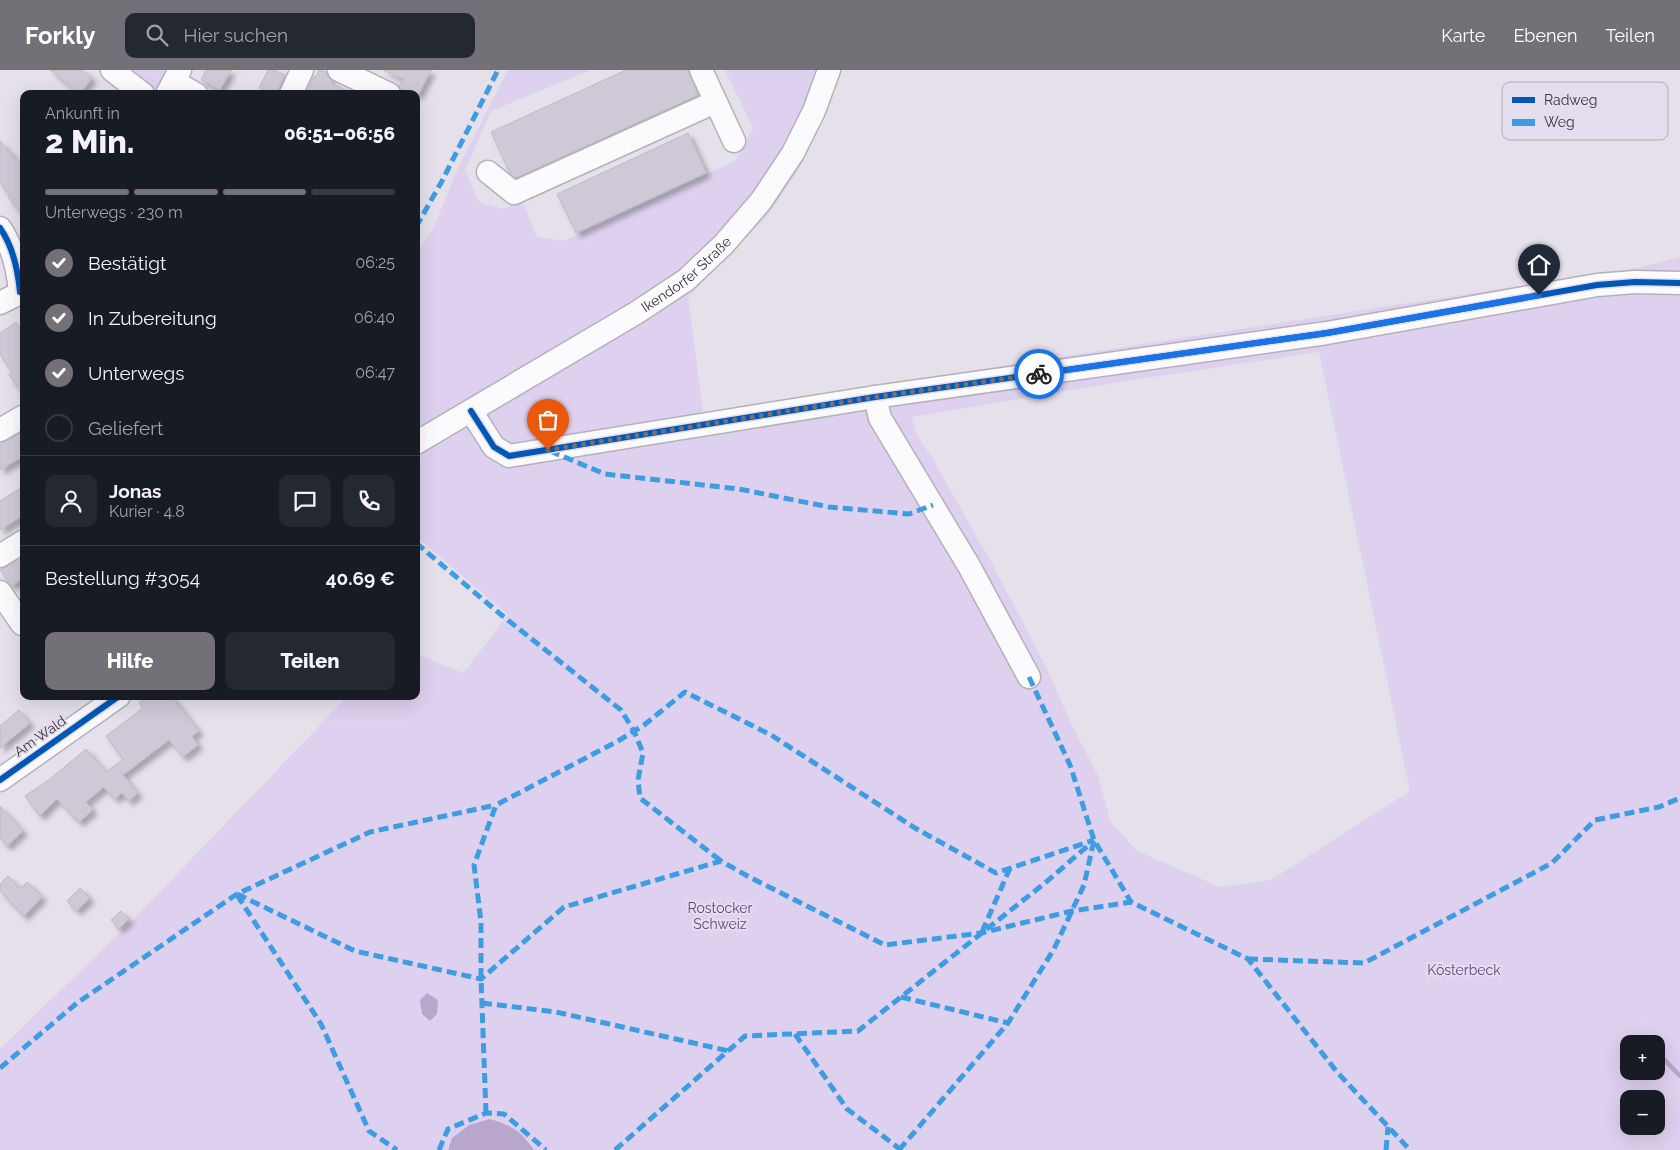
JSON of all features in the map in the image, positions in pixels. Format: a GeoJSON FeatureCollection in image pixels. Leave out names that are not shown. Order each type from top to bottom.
{"type":"FeatureCollection","features":[{"type":"Feature","properties":{"kind":"street"},"geometry":{"type":"LineString","coordinates":[[112,70],[138,90]]}},
{"type":"Feature","properties":{"kind":"street"},"geometry":{"type":"LineString","coordinates":[[293,90],[302,70]]}},
{"type":"Feature","properties":{"kind":"street"},"geometry":{"type":"LineString","coordinates":[[339,70],[381,90]]}},
{"type":"Feature","properties":{"kind":"street"},"geometry":{"type":"LineString","coordinates":[[701,70],[714,102],[734,141]]}},
{"type":"Feature","properties":{"kind":"street","name":"Ikendorfer Straße"},"geometry":{"type":"LineString","coordinates":[[472,411],[636,313],[686,280],[718,250],[761,201],[793,153],[814,110],[829,70]]}},
{"type":"Feature","properties":{"kind":"street"},"geometry":{"type":"LineString","coordinates":[[174,82],[189,90]]}},
{"type":"Feature","properties":{"kind":"street"},"geometry":{"type":"LineString","coordinates":[[488,172],[514,193],[714,102]]}},
{"type":"Feature","properties":{"kind":"street"},"geometry":{"type":"LineString","coordinates":[[0,228],[17,249],[20,282]]}},
{"type":"Feature","properties":{"kind":"street"},"geometry":{"type":"LineString","coordinates":[[420,441],[472,411],[494,446],[509,456],[875,397],[1327,333],[1597,285],[1636,282],[1680,283]]}},
{"type":"Feature","properties":{"kind":"street"},"geometry":{"type":"LineString","coordinates":[[0,302],[20,293]]}},
{"type":"Feature","properties":{"kind":"street"},"geometry":{"type":"LineString","coordinates":[[875,397],[880,418],[969,566],[1029,677]]}},
{"type":"Feature","properties":{"kind":"street"},"geometry":{"type":"LineString","coordinates":[[0,430],[20,418]]}},
{"type":"Feature","properties":{"kind":"street"},"geometry":{"type":"LineString","coordinates":[[0,556],[20,544]]}},
{"type":"Feature","properties":{"kind":"street"},"geometry":{"type":"LineString","coordinates":[[0,592],[20,621]]}},
{"type":"Feature","properties":{"kind":"street","name":"Am Wald"},"geometry":{"type":"LineString","coordinates":[[0,780],[113,700]]}},
{"type":"Feature","properties":{"kind":"green space"},"geometry":{"type":"Polygon","coordinates":[[[122,70],[173,70],[168,82],[160,90],[147,89],[122,70]]]}},
{"type":"Feature","properties":{"kind":"green space","name":"Rostocker Schweiz"},"geometry":{"type":"Polygon","coordinates":[[[508,70],[591,70],[491,111],[465,170],[479,202],[502,209],[523,202],[537,237],[563,241],[735,161],[753,128],[725,70],[840,70],[826,113],[798,171],[767,216],[688,297],[703,412],[1637,268],[1680,257],[1680,1150],[534,1150],[527,1139],[448,1146],[448,1150],[0,1150],[0,1049],[133,920],[344,700],[420,700],[420,656],[463,673],[508,615],[420,539],[420,459],[422,458],[420,455],[420,249],[434,227],[457,170],[508,70]],[[1319,352],[1120,382],[912,417],[916,434],[931,456],[995,569],[1045,665],[1072,725],[1099,778],[1110,821],[1137,851],[1220,887],[1271,880],[1410,791],[1319,352]]]}},
{"type":"Feature","properties":{"kind":"shaded area"},"geometry":{"type":"Polygon","coordinates":[[[427,993],[438,1000],[437,1014],[430,1021],[422,1014],[420,1000],[427,993]]]}},
{"type":"Feature","properties":{"kind":"shaded area"},"geometry":{"type":"Polygon","coordinates":[[[490,1119],[515,1130],[525,1138],[534,1150],[448,1150],[452,1138],[469,1125],[490,1119]]]}},
{"type":"Feature","properties":{"kind":"building"},"geometry":{"type":"Polygon","coordinates":[[[50,70],[82,70],[92,78],[83,90],[75,90],[50,70]]]}},
{"type":"Feature","properties":{"kind":"building"},"geometry":{"type":"Polygon","coordinates":[[[206,70],[231,70],[220,90],[201,80],[206,70]]]}},
{"type":"Feature","properties":{"kind":"building"},"geometry":{"type":"Polygon","coordinates":[[[268,70],[285,75],[278,90],[263,90],[259,88],[268,70]]]}},
{"type":"Feature","properties":{"kind":"building"},"geometry":{"type":"Polygon","coordinates":[[[319,70],[326,72],[332,81],[331,83],[346,90],[308,90],[314,76],[316,77],[319,70]]]}},
{"type":"Feature","properties":{"kind":"building"},"geometry":{"type":"Polygon","coordinates":[[[383,70],[431,70],[420,92],[420,90],[400,90],[399,86],[403,79],[383,70]]]}},
{"type":"Feature","properties":{"kind":"building"},"geometry":{"type":"Polygon","coordinates":[[[626,70],[688,70],[698,95],[516,178],[510,173],[491,132],[626,70]]]}},
{"type":"Feature","properties":{"kind":"building"},"geometry":{"type":"Polygon","coordinates":[[[688,133],[706,173],[576,233],[557,194],[688,133]]]}},
{"type":"Feature","properties":{"kind":"building"},"geometry":{"type":"Polygon","coordinates":[[[0,141],[20,164],[20,211],[8,197],[10,195],[0,183],[0,141]]]}},
{"type":"Feature","properties":{"kind":"building"},"geometry":{"type":"Polygon","coordinates":[[[16,322],[20,328],[20,390],[9,375],[12,373],[0,354],[0,333],[16,322]]]}},
{"type":"Feature","properties":{"kind":"building"},"geometry":{"type":"Polygon","coordinates":[[[20,433],[20,458],[0,470],[0,444],[20,433]]]}},
{"type":"Feature","properties":{"kind":"building"},"geometry":{"type":"Polygon","coordinates":[[[20,488],[20,518],[0,530],[0,501],[20,488]]]}},
{"type":"Feature","properties":{"kind":"building"},"geometry":{"type":"Polygon","coordinates":[[[20,559],[20,580],[12,586],[0,570],[20,559]]]}},
{"type":"Feature","properties":{"kind":"building"},"geometry":{"type":"Polygon","coordinates":[[[143,700],[174,700],[199,731],[192,736],[198,745],[183,757],[169,740],[123,775],[138,793],[129,801],[122,793],[115,799],[104,787],[86,802],[93,810],[79,822],[57,799],[40,816],[25,796],[50,779],[86,749],[106,772],[123,759],[106,736],[143,708],[139,703],[143,700]]]}},
{"type":"Feature","properties":{"kind":"building"},"geometry":{"type":"Polygon","coordinates":[[[19,710],[30,723],[0,748],[0,726],[19,710]]]}},
{"type":"Feature","properties":{"kind":"building"},"geometry":{"type":"Polygon","coordinates":[[[0,806],[23,831],[7,846],[0,838],[0,806]]]}},
{"type":"Feature","properties":{"kind":"building"},"geometry":{"type":"Polygon","coordinates":[[[8,876],[20,889],[27,882],[42,897],[24,916],[0,891],[0,884],[8,876]]]}},
{"type":"Feature","properties":{"kind":"building"},"geometry":{"type":"Polygon","coordinates":[[[80,888],[90,898],[77,911],[67,901],[80,888]]]}},
{"type":"Feature","properties":{"kind":"building"},"geometry":{"type":"Polygon","coordinates":[[[121,911],[129,919],[119,929],[111,920],[121,911]]]}},
{"type":"Feature","properties":{"kind":"waterway"},"geometry":{"type":"LineString","coordinates":[[1665,1060],[1680,1076]]}},
{"type":"Feature","properties":{"kind":"marked path"},"geometry":{"type":"LineString","coordinates":[[420,220],[442,181],[498,70]]}},
{"type":"Feature","properties":{"kind":"marked path"},"geometry":{"type":"LineString","coordinates":[[550,451],[605,474],[739,489],[829,507],[909,514],[933,505]]}},
{"type":"Feature","properties":{"kind":"marked path"},"geometry":{"type":"LineString","coordinates":[[420,546],[499,613],[621,710],[634,731],[643,753],[638,780],[640,798],[721,861]]}},
{"type":"Feature","properties":{"kind":"marked path"},"geometry":{"type":"LineString","coordinates":[[1029,677],[1070,765],[1094,840],[1131,902],[1248,959],[1337,1072],[1410,1150]]}},
{"type":"Feature","properties":{"kind":"marked path"},"geometry":{"type":"LineString","coordinates":[[486,1113],[481,922],[474,865],[496,805],[618,741],[644,725],[685,692],[771,735],[915,828],[996,873],[1094,840]]}},
{"type":"Feature","properties":{"kind":"marked path"},"geometry":{"type":"LineString","coordinates":[[1248,959],[1364,963],[1552,863],[1595,820],[1659,807],[1680,798]]}},
{"type":"Feature","properties":{"kind":"marked path"},"geometry":{"type":"LineString","coordinates":[[0,1068],[77,1003],[237,894],[370,832],[496,805]]}},
{"type":"Feature","properties":{"kind":"marked path"},"geometry":{"type":"LineString","coordinates":[[899,1150],[1008,1023],[1054,949],[1084,885],[1094,840]]}},
{"type":"Feature","properties":{"kind":"marked path"},"geometry":{"type":"LineString","coordinates":[[615,1150],[745,1036],[858,1031],[1045,883],[1091,843]]}},
{"type":"Feature","properties":{"kind":"marked path"},"geometry":{"type":"LineString","coordinates":[[237,894],[355,951],[481,979],[564,907],[721,861],[885,945],[981,933],[1072,911],[1131,902]]}},
{"type":"Feature","properties":{"kind":"marked path"},"geometry":{"type":"LineString","coordinates":[[982,932],[1010,868]]}},
{"type":"Feature","properties":{"kind":"marked path"},"geometry":{"type":"LineString","coordinates":[[237,895],[321,1024],[369,1131],[397,1150]]}},
{"type":"Feature","properties":{"kind":"marked path"},"geometry":{"type":"LineString","coordinates":[[901,997],[1008,1023]]}},
{"type":"Feature","properties":{"kind":"marked path"},"geometry":{"type":"LineString","coordinates":[[482,1003],[556,1012],[729,1051]]}},
{"type":"Feature","properties":{"kind":"marked path"},"geometry":{"type":"LineString","coordinates":[[795,1034],[847,1109],[900,1149]]}},
{"type":"Feature","properties":{"kind":"marked path"},"geometry":{"type":"LineString","coordinates":[[439,1150],[448,1129],[486,1113],[504,1114],[546,1150]]}},
{"type":"Feature","properties":{"kind":"marked path"},"geometry":{"type":"LineString","coordinates":[[1386,1150],[1388,1127]]}},
{"type":"Feature","properties":{"kind":"cycle path"},"geometry":{"type":"LineString","coordinates":[[0,228],[14,258],[20,292]]}},
{"type":"Feature","properties":{"kind":"cycle path"},"geometry":{"type":"LineString","coordinates":[[471,411],[494,447],[509,456],[875,397],[1327,333],[1597,285],[1635,282],[1680,283]]}},
{"type":"Feature","properties":{"kind":"cycle path"},"geometry":{"type":"LineString","coordinates":[[0,780],[113,700]]}},
{"type":"Feature","properties":{"kind":"way so far"},"geometry":{"type":"LineString","coordinates":[[548,450],[875,397],[1039,374]]}},
{"type":"Feature","properties":{"kind":"route"},"geometry":{"type":"LineString","coordinates":[[1039,374],[1327,333],[1539,295]]}},
{"type":"Feature","properties":{"kind":"park label","name":"Kösterbeck"},"geometry":{"type":"Point","coordinates":[1464,970]}}]}
